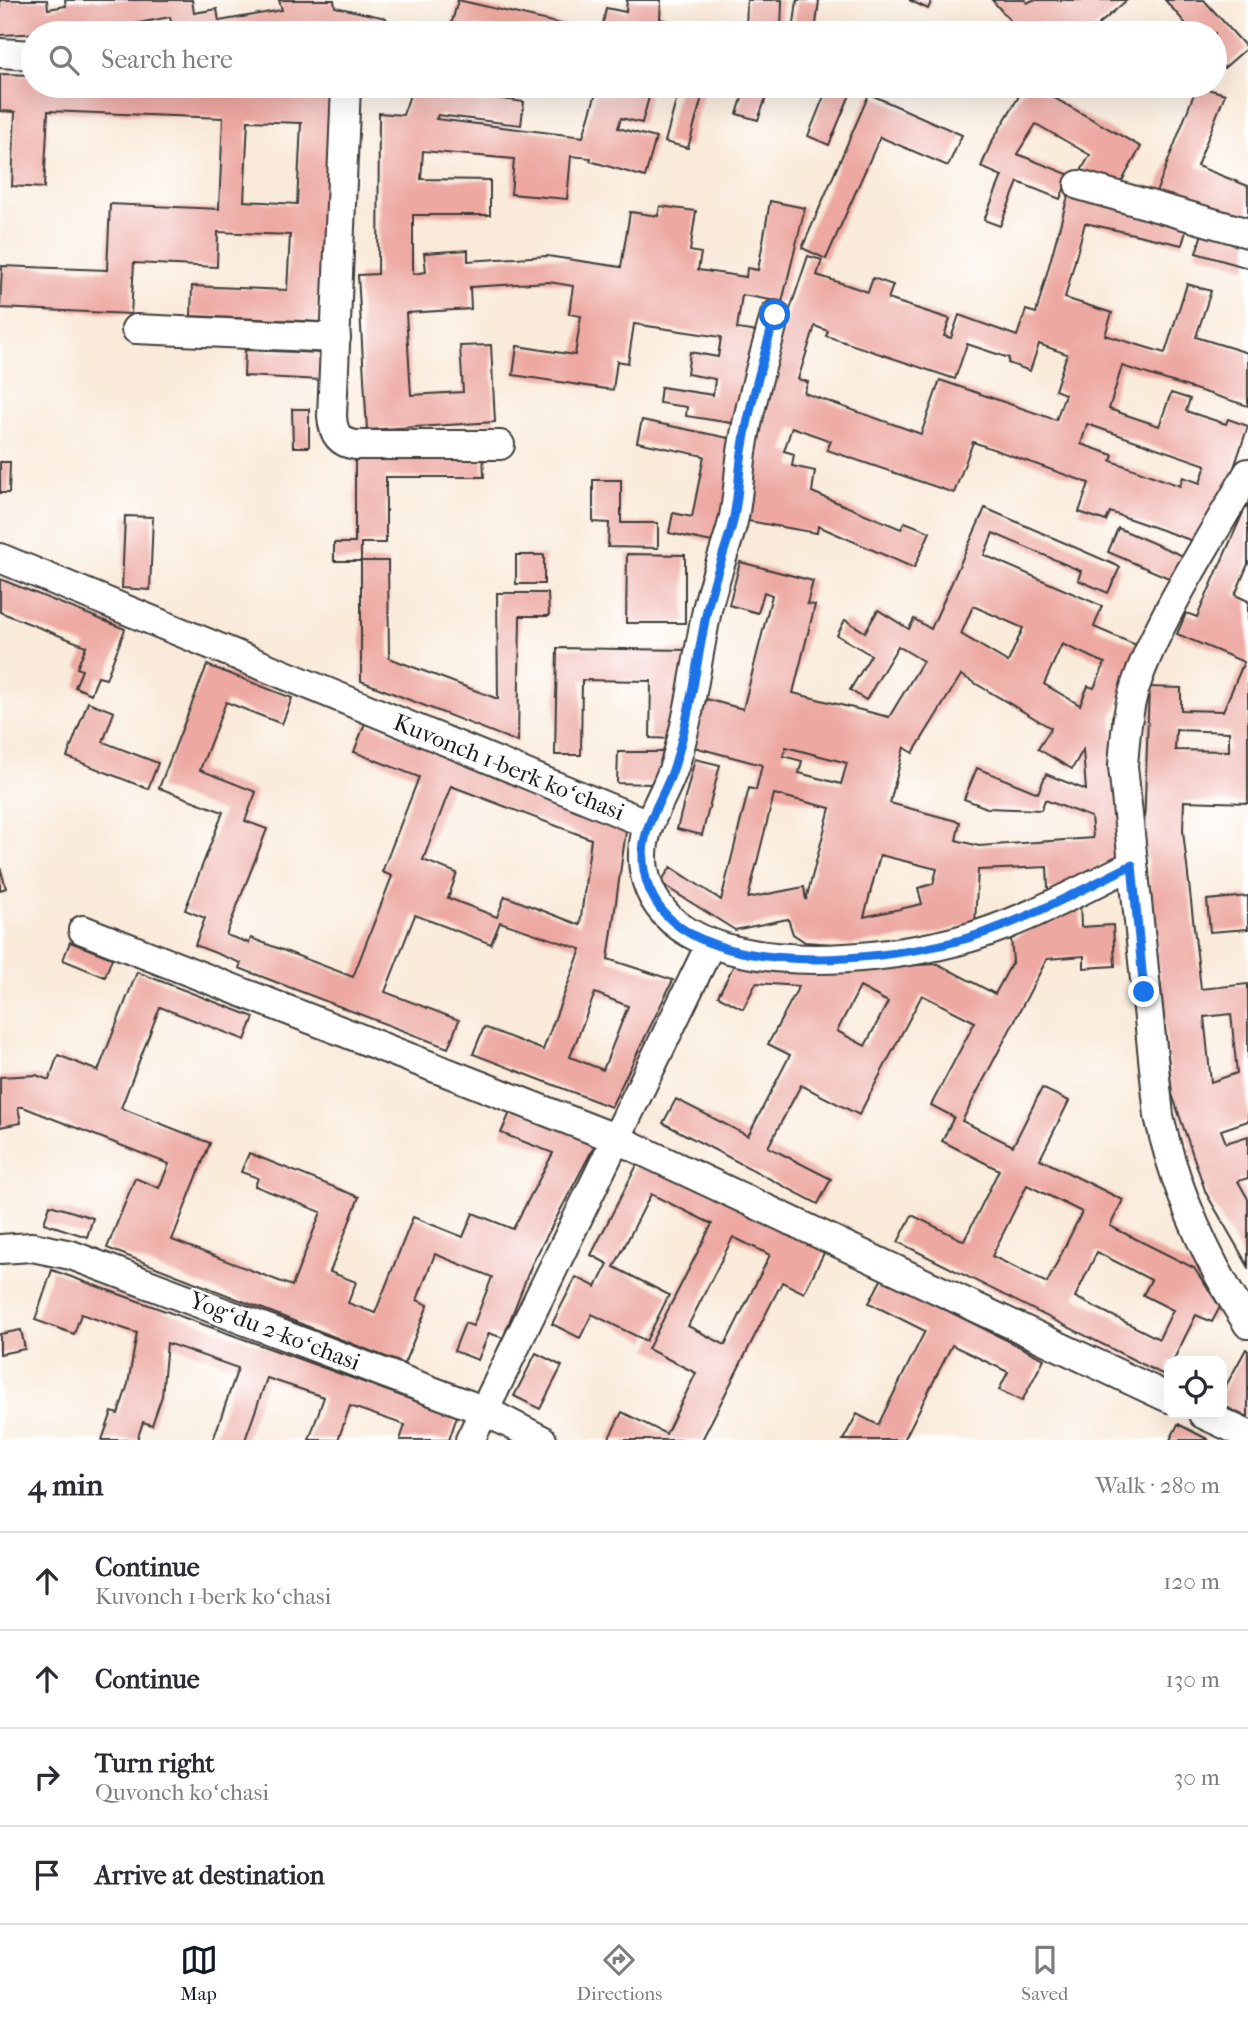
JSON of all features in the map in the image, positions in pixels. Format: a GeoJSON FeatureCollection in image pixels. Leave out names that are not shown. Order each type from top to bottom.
{"type":"FeatureCollection","features":[{"type":"Feature","properties":{"kind":"street"},"geometry":{"type":"LineString","coordinates":[[0,53],[21,54]]}},
{"type":"Feature","properties":{"kind":"street"},"geometry":{"type":"LineString","coordinates":[[346,98],[333,425],[336,434],[346,444],[500,445]]}},
{"type":"Feature","properties":{"kind":"street"},"geometry":{"type":"LineString","coordinates":[[1079,185],[1248,233]]}},
{"type":"Feature","properties":{"kind":"street","name":"Kuvonch 1-berk koʻchasi"},"geometry":{"type":"LineString","coordinates":[[0,558],[648,824],[675,765],[711,591],[732,527],[748,418],[775,315]]}},
{"type":"Feature","properties":{"kind":"street"},"geometry":{"type":"LineString","coordinates":[[136,329],[336,338]]}},
{"type":"Feature","properties":{"kind":"street"},"geometry":{"type":"LineString","coordinates":[[1248,473],[1160,630],[1136,686],[1126,724],[1123,766],[1159,1116],[1170,1163],[1191,1222],[1217,1277],[1248,1324]]}},
{"type":"Feature","properties":{"kind":"street"},"geometry":{"type":"LineString","coordinates":[[648,824],[642,854],[649,891],[667,913],[710,946],[747,954],[826,959],[900,953],[958,941],[1019,920],[1132,865]]}},
{"type":"Feature","properties":{"kind":"street"},"geometry":{"type":"LineString","coordinates":[[83,930],[617,1139],[1164,1396]]}},
{"type":"Feature","properties":{"kind":"street"},"geometry":{"type":"LineString","coordinates":[[470,1440],[710,946]]}},
{"type":"Feature","properties":{"kind":"street","name":"Yogʻdu 2-koʻchasi"},"geometry":{"type":"LineString","coordinates":[[0,1249],[32,1247],[71,1255],[485,1411],[542,1440]]}},
{"type":"Feature","properties":{"kind":"street"},"geometry":{"type":"LineString","coordinates":[[1214,1419],[1248,1435]]}},
{"type":"Feature","properties":{"kind":"building"},"geometry":{"type":"Polygon","coordinates":[[[0,0],[47,0],[48,9],[66,6],[65,0],[192,0],[194,13],[217,9],[219,21],[171,21],[170,17],[149,21],[21,21],[21,34],[0,35],[0,0]]]}},
{"type":"Feature","properties":{"kind":"building"},"geometry":{"type":"Polygon","coordinates":[[[279,0],[334,0],[335,7],[386,18],[386,21],[219,21],[282,10],[279,0]]]}},
{"type":"Feature","properties":{"kind":"building"},"geometry":{"type":"Polygon","coordinates":[[[458,0],[548,21],[452,21],[458,0]]]}},
{"type":"Feature","properties":{"kind":"building"},"geometry":{"type":"Polygon","coordinates":[[[627,0],[661,0],[660,19],[669,21],[603,21],[606,8],[626,12],[627,0]]]}},
{"type":"Feature","properties":{"kind":"building"},"geometry":{"type":"Polygon","coordinates":[[[747,0],[782,0],[781,21],[746,21],[747,0]]]}},
{"type":"Feature","properties":{"kind":"building"},"geometry":{"type":"Polygon","coordinates":[[[797,0],[819,0],[816,21],[794,21],[797,0]]]}},
{"type":"Feature","properties":{"kind":"building"},"geometry":{"type":"Polygon","coordinates":[[[909,0],[932,0],[928,9],[909,0]]]}},
{"type":"Feature","properties":{"kind":"building"},"geometry":{"type":"Polygon","coordinates":[[[992,0],[1025,0],[1027,3],[1033,0],[1127,0],[1103,21],[1010,21],[992,0]]]}},
{"type":"Feature","properties":{"kind":"building"},"geometry":{"type":"Polygon","coordinates":[[[1165,0],[1204,0],[1223,21],[1183,21],[1165,0]]]}},
{"type":"Feature","properties":{"kind":"building"},"geometry":{"type":"Polygon","coordinates":[[[1227,26],[1247,48],[1227,65],[1227,26]]]}},
{"type":"Feature","properties":{"kind":"building"},"geometry":{"type":"Polygon","coordinates":[[[0,74],[21,75],[21,98],[333,98],[322,322],[191,316],[192,286],[287,290],[290,235],[218,232],[217,267],[134,263],[131,314],[0,308],[2,266],[107,270],[110,204],[219,209],[223,118],[48,111],[44,188],[12,186],[15,112],[0,111],[0,74]],[[248,121],[244,201],[297,204],[301,123],[248,121]]]}},
{"type":"Feature","properties":{"kind":"building"},"geometry":{"type":"Polygon","coordinates":[[[409,98],[496,98],[524,102],[521,125],[438,115],[436,119],[583,137],[594,98],[649,98],[642,123],[621,118],[618,128],[656,138],[645,177],[590,161],[591,158],[571,156],[567,199],[511,194],[514,159],[423,151],[421,179],[490,180],[490,215],[413,215],[413,274],[426,272],[424,253],[468,250],[468,261],[547,256],[621,267],[630,212],[658,216],[660,206],[696,211],[690,251],[701,253],[698,270],[746,277],[747,268],[758,270],[770,201],[805,208],[782,302],[742,295],[737,329],[759,332],[738,424],[686,416],[687,407],[659,403],[661,387],[713,395],[715,379],[687,374],[690,352],[718,357],[721,337],[634,324],[628,363],[617,361],[613,390],[513,375],[517,346],[575,355],[581,316],[569,314],[573,286],[549,282],[470,287],[471,309],[406,313],[411,395],[463,392],[460,346],[491,345],[495,422],[367,430],[358,275],[378,274],[379,113],[403,115],[409,98]]]}},
{"type":"Feature","properties":{"kind":"building"},"geometry":{"type":"Polygon","coordinates":[[[677,98],[702,98],[688,148],[665,142],[677,98]]]}},
{"type":"Feature","properties":{"kind":"building"},"geometry":{"type":"Polygon","coordinates":[[[742,98],[766,98],[758,120],[737,114],[742,98]]]}},
{"type":"Feature","properties":{"kind":"building"},"geometry":{"type":"Polygon","coordinates":[[[823,98],[849,98],[829,145],[808,136],[823,98]]]}},
{"type":"Feature","properties":{"kind":"building"},"geometry":{"type":"Polygon","coordinates":[[[867,98],[878,98],[962,135],[948,166],[880,137],[826,259],[802,248],[867,98]]]}},
{"type":"Feature","properties":{"kind":"building"},"geometry":{"type":"Polygon","coordinates":[[[1018,98],[1054,98],[1141,147],[1118,188],[1079,174],[1090,155],[1036,124],[1017,154],[1070,175],[1060,199],[1018,182],[1000,226],[984,220],[1002,176],[981,167],[991,143],[1018,98]]]}},
{"type":"Feature","properties":{"kind":"building"},"geometry":{"type":"Polygon","coordinates":[[[1192,98],[1223,98],[1197,166],[1248,186],[1248,225],[1155,195],[1192,98]]]}},
{"type":"Feature","properties":{"kind":"building"},"geometry":{"type":"Polygon","coordinates":[[[1070,189],[1189,220],[1182,245],[1085,223],[1065,298],[1112,313],[1105,335],[1165,353],[1187,284],[1211,291],[1196,337],[1248,353],[1248,406],[1122,366],[1109,409],[1159,426],[1171,393],[1190,399],[1186,411],[1226,424],[1228,419],[1248,426],[1217,518],[1199,543],[1110,512],[1106,521],[1079,512],[1089,483],[973,442],[954,493],[827,450],[831,441],[792,427],[784,451],[794,454],[792,466],[815,471],[812,492],[901,529],[905,522],[930,532],[914,568],[818,526],[817,533],[737,519],[770,369],[808,256],[822,260],[817,275],[868,292],[873,278],[893,285],[888,299],[950,319],[944,336],[951,338],[959,315],[1017,336],[1026,310],[1036,313],[1070,189]],[[815,326],[798,379],[808,382],[804,393],[921,434],[940,380],[1056,420],[1065,394],[1055,390],[1067,354],[1039,344],[1030,371],[1008,363],[1009,358],[967,344],[955,379],[826,336],[828,331],[815,326]],[[1087,424],[1081,444],[1113,455],[1111,461],[1180,486],[1183,477],[1200,483],[1206,465],[1087,424]]]}},
{"type":"Feature","properties":{"kind":"building"},"geometry":{"type":"Polygon","coordinates":[[[1204,227],[1248,240],[1248,268],[1196,253],[1204,227]]]}},
{"type":"Feature","properties":{"kind":"building"},"geometry":{"type":"Polygon","coordinates":[[[245,350],[322,353],[321,380],[244,376],[245,350]]]}},
{"type":"Feature","properties":{"kind":"building"},"geometry":{"type":"Polygon","coordinates":[[[292,409],[309,409],[309,447],[293,447],[292,409]]]}},
{"type":"Feature","properties":{"kind":"building"},"geometry":{"type":"Polygon","coordinates":[[[642,420],[738,440],[717,543],[669,533],[673,513],[692,517],[704,456],[637,442],[642,420]]]}},
{"type":"Feature","properties":{"kind":"building"},"geometry":{"type":"Polygon","coordinates":[[[483,453],[484,477],[386,477],[386,543],[361,543],[361,561],[334,561],[334,543],[355,543],[355,454],[483,453]]]}},
{"type":"Feature","properties":{"kind":"building"},"geometry":{"type":"Polygon","coordinates":[[[0,462],[10,462],[9,493],[0,493],[0,462]]]}},
{"type":"Feature","properties":{"kind":"building"},"geometry":{"type":"Polygon","coordinates":[[[593,480],[621,480],[621,523],[658,523],[658,548],[608,547],[609,523],[593,522],[593,480]]]}},
{"type":"Feature","properties":{"kind":"building"},"geometry":{"type":"Polygon","coordinates":[[[1248,501],[1248,564],[1235,595],[1248,601],[1248,803],[1184,801],[1183,831],[1201,989],[1248,984],[1248,1121],[1221,1130],[1226,1143],[1248,1136],[1248,1178],[1238,1181],[1248,1199],[1248,1266],[1206,1193],[1172,1094],[1144,830],[1149,687],[1181,688],[1181,710],[1223,711],[1244,662],[1177,634],[1186,613],[1197,617],[1248,501]],[[1176,730],[1175,750],[1229,751],[1229,732],[1176,730]],[[1231,1014],[1204,1017],[1211,1082],[1237,1073],[1231,1014]]]}},
{"type":"Feature","properties":{"kind":"building"},"geometry":{"type":"Polygon","coordinates":[[[985,508],[1120,567],[1108,593],[1078,580],[1081,571],[993,533],[984,555],[1102,606],[1094,627],[1143,648],[1112,717],[1125,862],[1103,864],[1057,893],[1048,888],[1047,867],[978,870],[975,923],[929,935],[846,945],[805,942],[793,934],[788,919],[735,930],[660,883],[671,867],[721,900],[749,788],[756,790],[762,765],[694,747],[706,699],[743,709],[772,595],[764,592],[758,613],[729,605],[740,562],[813,581],[807,604],[815,605],[793,693],[889,717],[923,661],[898,646],[866,700],[850,690],[871,655],[837,635],[845,620],[865,632],[878,610],[909,629],[914,619],[931,629],[985,508]],[[973,606],[961,634],[1008,662],[1023,628],[973,606]],[[1062,644],[1044,684],[1080,705],[1088,686],[1094,688],[1105,663],[1062,644]],[[961,675],[913,753],[904,747],[890,803],[960,822],[956,840],[979,846],[1093,838],[1091,817],[1045,800],[1041,810],[987,808],[964,799],[977,768],[1038,793],[1046,774],[1086,790],[1083,750],[1072,769],[1038,749],[1051,728],[961,675]],[[786,747],[783,756],[802,761],[799,773],[841,784],[847,763],[786,747]],[[774,794],[748,898],[804,887],[806,900],[830,808],[774,794]],[[880,855],[864,917],[922,904],[918,888],[933,884],[937,869],[880,855]]]}},
{"type":"Feature","properties":{"kind":"building"},"geometry":{"type":"Polygon","coordinates":[[[125,516],[153,517],[150,590],[122,588],[125,516]]]}},
{"type":"Feature","properties":{"kind":"building"},"geometry":{"type":"Polygon","coordinates":[[[1118,528],[1188,558],[1178,582],[1108,552],[1118,528]]]}},
{"type":"Feature","properties":{"kind":"building"},"geometry":{"type":"Polygon","coordinates":[[[627,554],[685,555],[685,623],[626,623],[627,554]]]}},
{"type":"Feature","properties":{"kind":"building"},"geometry":{"type":"Polygon","coordinates":[[[516,555],[544,555],[544,584],[516,584],[516,555]]]}},
{"type":"Feature","properties":{"kind":"building"},"geometry":{"type":"Polygon","coordinates":[[[361,561],[388,561],[389,658],[498,699],[497,593],[548,593],[549,616],[520,616],[518,742],[361,681],[361,561]]]}},
{"type":"Feature","properties":{"kind":"building"},"geometry":{"type":"Polygon","coordinates":[[[0,579],[125,629],[106,679],[98,677],[91,694],[75,687],[82,670],[77,668],[86,646],[0,612],[0,579]]]}},
{"type":"Feature","properties":{"kind":"building"},"geometry":{"type":"Polygon","coordinates":[[[557,648],[689,650],[674,739],[650,738],[651,681],[582,680],[581,755],[555,755],[557,648]]]}},
{"type":"Feature","properties":{"kind":"building"},"geometry":{"type":"Polygon","coordinates":[[[207,665],[292,698],[282,724],[226,702],[200,770],[256,792],[245,821],[267,829],[226,935],[249,943],[251,938],[353,977],[392,876],[382,872],[419,777],[354,752],[365,723],[627,824],[608,959],[673,980],[611,1107],[473,1054],[484,1027],[543,1050],[581,949],[500,922],[491,944],[415,915],[385,992],[459,1020],[448,1048],[239,968],[241,963],[195,945],[205,918],[185,910],[223,812],[159,788],[207,665]],[[451,786],[423,860],[457,873],[448,898],[497,917],[505,896],[580,925],[591,839],[451,786]],[[595,993],[570,1057],[603,1070],[628,1006],[595,993]]]}},
{"type":"Feature","properties":{"kind":"building"},"geometry":{"type":"Polygon","coordinates":[[[88,702],[114,712],[103,742],[158,763],[148,789],[67,757],[88,702]]]}},
{"type":"Feature","properties":{"kind":"building"},"geometry":{"type":"Polygon","coordinates":[[[618,752],[666,752],[651,784],[617,783],[618,752]]]}},
{"type":"Feature","properties":{"kind":"building"},"geometry":{"type":"Polygon","coordinates":[[[695,759],[720,765],[702,835],[677,829],[695,759]]]}},
{"type":"Feature","properties":{"kind":"building"},"geometry":{"type":"Polygon","coordinates":[[[0,867],[6,888],[0,890],[0,867]]]}},
{"type":"Feature","properties":{"kind":"building"},"geometry":{"type":"Polygon","coordinates":[[[1248,896],[1248,929],[1210,932],[1207,900],[1248,896]]]}},
{"type":"Feature","properties":{"kind":"building"},"geometry":{"type":"Polygon","coordinates":[[[1080,903],[1081,927],[1113,925],[1115,966],[1084,968],[1084,956],[1047,959],[962,1121],[1013,1146],[1042,1088],[1069,1101],[1040,1159],[1123,1200],[1110,1226],[1194,1268],[1220,1307],[1212,1322],[1196,1315],[1176,1356],[1164,1356],[1164,1375],[898,1242],[912,1215],[964,1241],[999,1170],[942,1141],[954,1117],[931,1105],[975,1022],[922,995],[859,1115],[801,1085],[768,1147],[831,1179],[818,1204],[663,1123],[676,1099],[748,1136],[790,1055],[768,1044],[799,986],[756,983],[743,1009],[718,996],[736,961],[832,969],[938,964],[995,994],[1013,961],[1011,939],[1080,903]],[[860,987],[837,1031],[865,1046],[888,1002],[860,987]],[[1027,1185],[992,1256],[1047,1283],[1082,1212],[1027,1185]],[[1097,1252],[1075,1297],[1159,1339],[1173,1310],[1143,1295],[1151,1280],[1097,1252]]]}},
{"type":"Feature","properties":{"kind":"building"},"geometry":{"type":"Polygon","coordinates":[[[70,942],[112,958],[105,977],[63,960],[70,942]]]}},
{"type":"Feature","properties":{"kind":"building"},"geometry":{"type":"Polygon","coordinates":[[[137,972],[254,1017],[245,1040],[160,1007],[121,1108],[210,1143],[172,1240],[292,1286],[321,1212],[255,1186],[258,1178],[241,1172],[249,1153],[359,1197],[330,1272],[356,1282],[348,1303],[375,1313],[413,1217],[463,1237],[473,1213],[513,1229],[553,1153],[501,1133],[512,1108],[597,1141],[532,1264],[503,1338],[489,1333],[478,1360],[454,1351],[465,1323],[473,1326],[492,1277],[435,1254],[417,1300],[428,1305],[404,1364],[107,1248],[135,1178],[159,1188],[169,1164],[23,1107],[18,1107],[21,1123],[0,1127],[0,1077],[36,1075],[49,1080],[58,1055],[98,1071],[137,972]]]}},
{"type":"Feature","properties":{"kind":"building"},"geometry":{"type":"Polygon","coordinates":[[[641,1157],[826,1249],[804,1293],[782,1282],[702,1440],[608,1440],[622,1412],[666,1434],[696,1373],[648,1349],[712,1224],[651,1194],[614,1267],[669,1295],[646,1341],[592,1314],[580,1338],[552,1324],[576,1277],[596,1287],[608,1264],[591,1255],[641,1157]],[[733,1237],[688,1326],[725,1345],[770,1255],[733,1237]]]}},
{"type":"Feature","properties":{"kind":"building"},"geometry":{"type":"Polygon","coordinates":[[[50,1205],[93,1218],[87,1237],[44,1223],[50,1205]]]}},
{"type":"Feature","properties":{"kind":"building"},"geometry":{"type":"Polygon","coordinates":[[[52,1270],[457,1416],[449,1440],[400,1440],[405,1425],[350,1406],[338,1440],[309,1440],[324,1397],[267,1378],[245,1440],[213,1440],[238,1368],[167,1343],[162,1396],[152,1425],[143,1422],[137,1440],[102,1440],[112,1412],[118,1414],[128,1384],[137,1333],[81,1314],[74,1334],[35,1320],[52,1270]]]}},
{"type":"Feature","properties":{"kind":"building"},"geometry":{"type":"Polygon","coordinates":[[[882,1278],[1044,1359],[1022,1401],[999,1390],[1008,1372],[952,1345],[904,1440],[843,1440],[857,1414],[878,1425],[925,1331],[869,1303],[882,1278]]]}},
{"type":"Feature","properties":{"kind":"building"},"geometry":{"type":"Polygon","coordinates":[[[21,1330],[25,1349],[0,1354],[0,1334],[21,1330]]]}},
{"type":"Feature","properties":{"kind":"building"},"geometry":{"type":"Polygon","coordinates":[[[1246,1349],[1248,1418],[1227,1408],[1227,1384],[1246,1349]]]}},
{"type":"Feature","properties":{"kind":"building"},"geometry":{"type":"Polygon","coordinates":[[[536,1353],[562,1366],[540,1409],[514,1396],[536,1353]]]}},
{"type":"Feature","properties":{"kind":"building"},"geometry":{"type":"Polygon","coordinates":[[[1178,1424],[1209,1440],[1170,1440],[1178,1424]]]}},
{"type":"Feature","properties":{"kind":"route"},"geometry":{"type":"LineString","coordinates":[[775,315],[748,418],[732,527],[716,570],[675,765],[645,834],[642,854],[649,891],[667,913],[710,946],[747,954],[826,959],[900,953],[958,941],[1019,920],[1132,865],[1144,992]]}}]}
